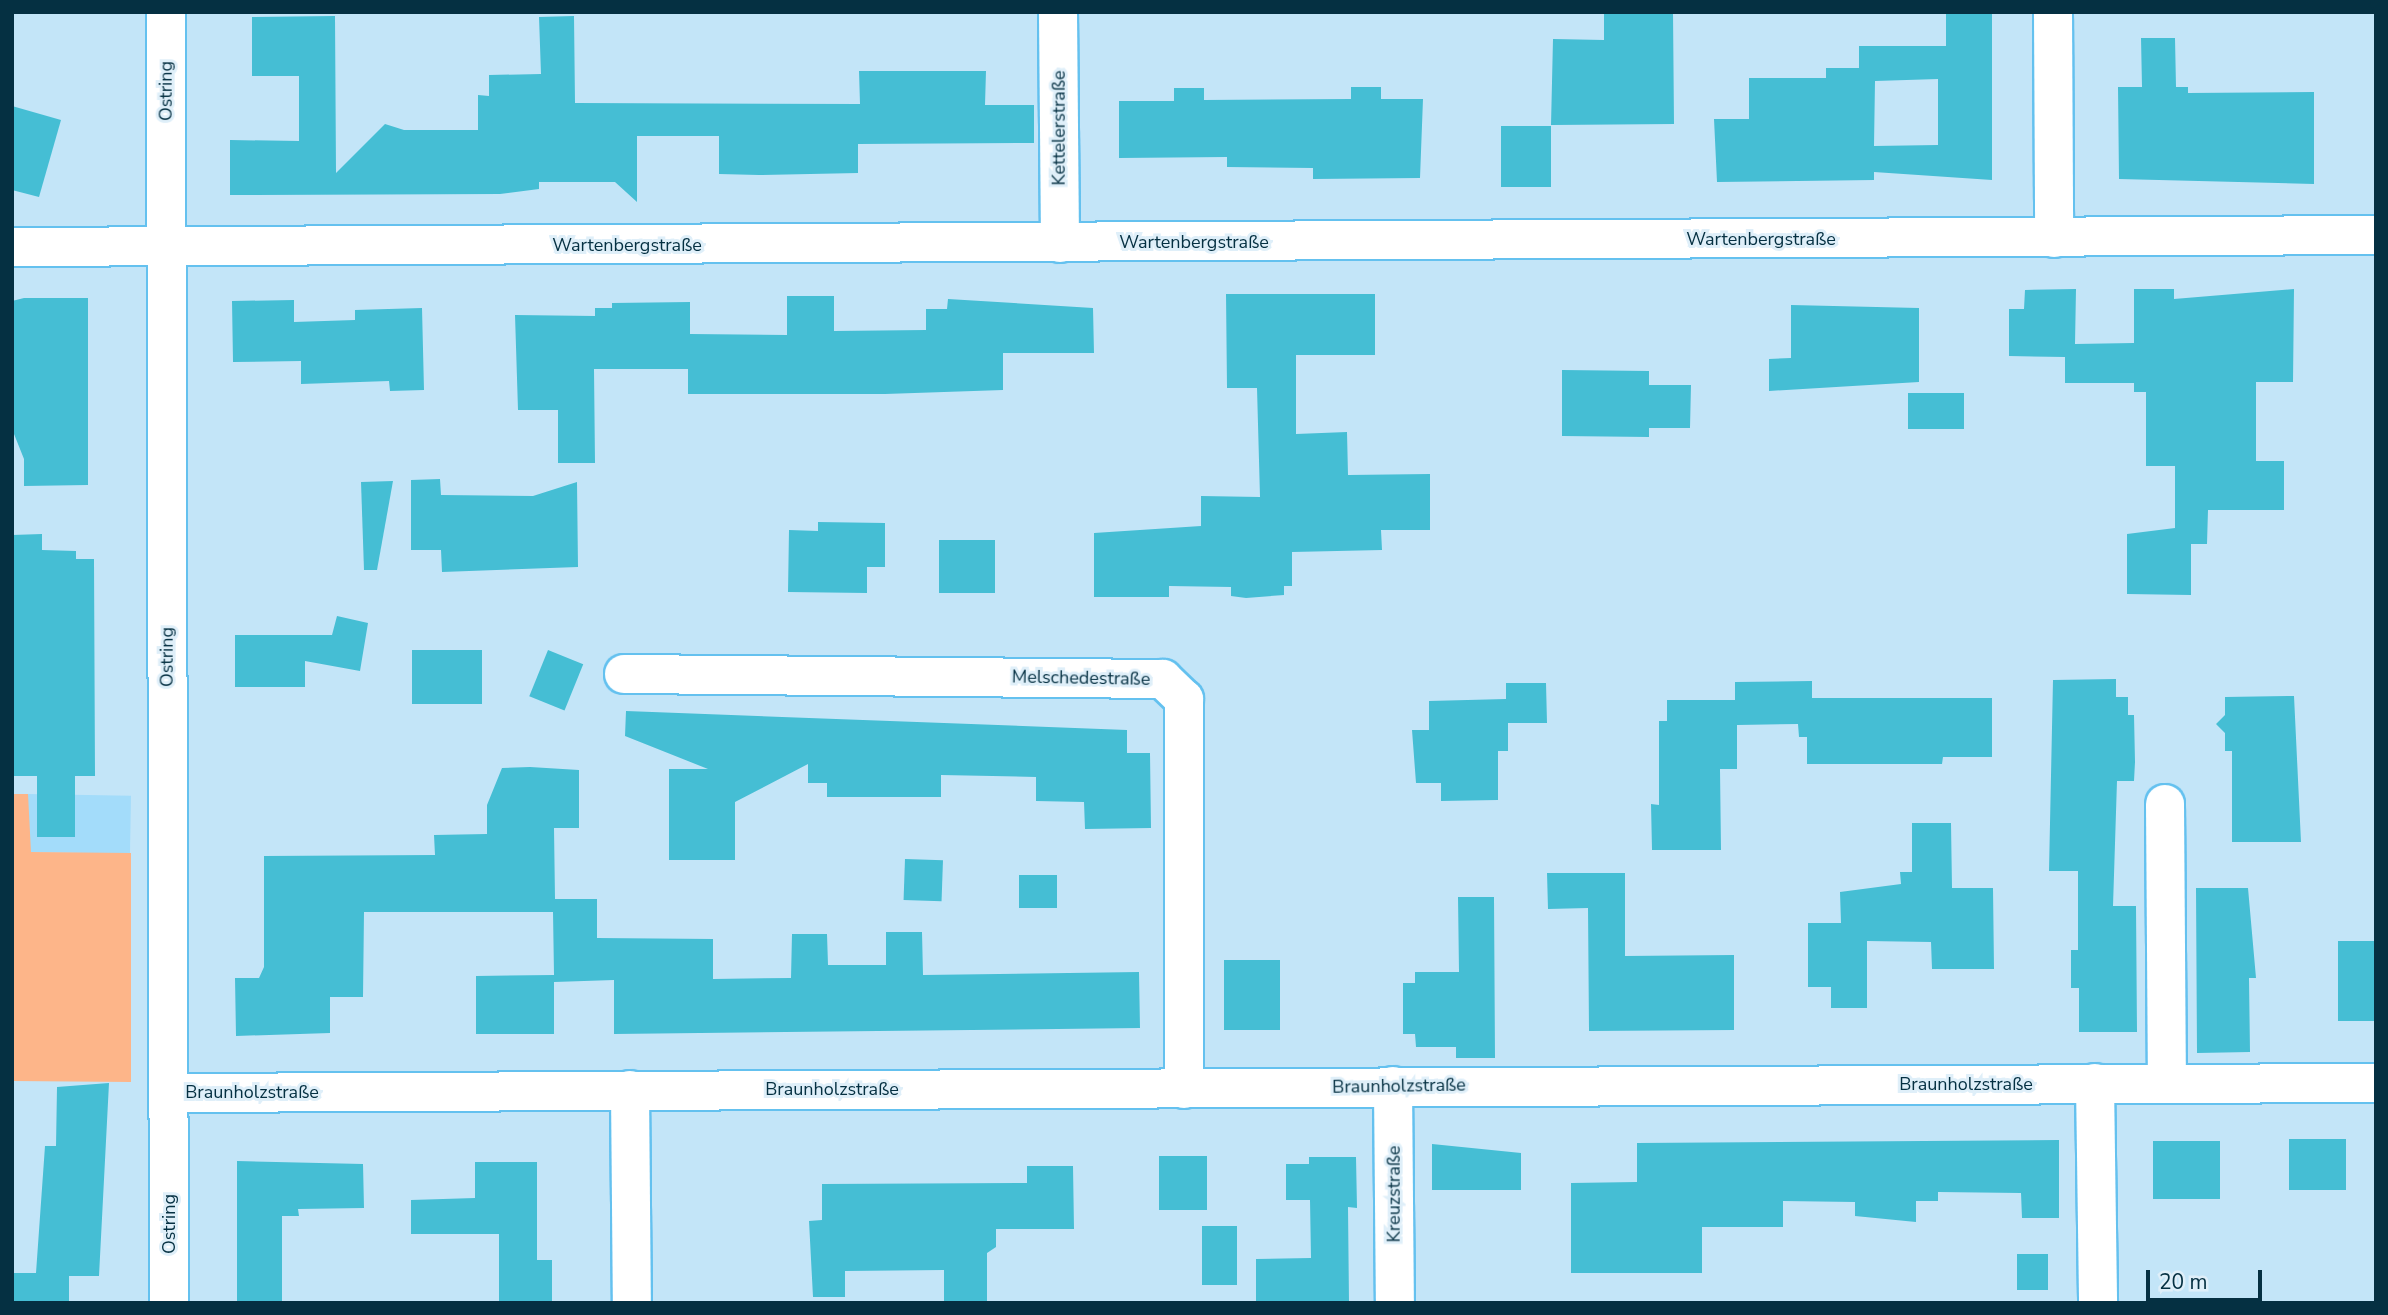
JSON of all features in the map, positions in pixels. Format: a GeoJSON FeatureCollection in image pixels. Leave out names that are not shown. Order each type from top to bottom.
{"type":"FeatureCollection","features":[{"type":"Feature","properties":{"kind":"street","name":"Ostring"},"geometry":{"type":"LineString","coordinates":[[166,12],[169,1303]]}},
{"type":"Feature","properties":{"kind":"street","name":"Kettelerstraße"},"geometry":{"type":"LineString","coordinates":[[1058,12],[1060,243]]}},
{"type":"Feature","properties":{"kind":"street"},"geometry":{"type":"LineString","coordinates":[[2053,12],[2054,238]]}},
{"type":"Feature","properties":{"kind":"street","name":"Wartenbergstraße"},"geometry":{"type":"LineString","coordinates":[[12,247],[2376,235]]}},
{"type":"Feature","properties":{"kind":"street","name":"Melschedestraße"},"geometry":{"type":"LineString","coordinates":[[624,674],[1163,679],[1184,699],[1184,1088]]}},
{"type":"Feature","properties":{"kind":"street"},"geometry":{"type":"LineString","coordinates":[[2165,804],[2167,1083]]}},
{"type":"Feature","properties":{"kind":"street"},"geometry":{"type":"LineString","coordinates":[[2095,1083],[2098,1303]]}},
{"type":"Feature","properties":{"kind":"street","name":"Braunholzstraße"},"geometry":{"type":"LineString","coordinates":[[169,1093],[2376,1083]]}},
{"type":"Feature","properties":{"kind":"street","name":"Kreuzstraße"},"geometry":{"type":"LineString","coordinates":[[1393,1086],[1395,1303]]}},
{"type":"Feature","properties":{"kind":"street"},"geometry":{"type":"LineString","coordinates":[[630,1090],[632,1303]]}},
{"type":"Feature","properties":{"kind":"shaded area"},"geometry":{"type":"Polygon","coordinates":[[[12,794],[28,794],[31,852],[131,853],[131,1082],[12,1081],[12,794]]]}},
{"type":"Feature","properties":{"kind":"shaded area"},"geometry":{"type":"Polygon","coordinates":[[[28,794],[131,796],[130,854],[27,852],[28,794]]]}},
{"type":"Feature","properties":{"kind":"building"},"geometry":{"type":"Polygon","coordinates":[[[1604,12],[1673,12],[1674,124],[1551,125],[1553,39],[1604,40],[1604,12]]]}},
{"type":"Feature","properties":{"kind":"building"},"geometry":{"type":"Polygon","coordinates":[[[1946,12],[1992,12],[1992,180],[1874,172],[1874,180],[1717,182],[1714,119],[1749,119],[1749,78],[1826,78],[1826,68],[1859,68],[1859,46],[1946,46],[1946,12]],[[1938,79],[1875,81],[1874,146],[1938,145],[1938,79]]]}},
{"type":"Feature","properties":{"kind":"building"},"geometry":{"type":"Polygon","coordinates":[[[335,16],[336,173],[385,124],[404,130],[478,130],[478,95],[489,96],[489,75],[541,74],[539,17],[574,16],[575,103],[860,104],[859,71],[986,71],[985,105],[1034,105],[1034,143],[858,144],[858,173],[759,175],[719,174],[719,136],[637,136],[637,202],[615,182],[539,182],[539,189],[500,194],[230,195],[230,140],[299,141],[299,76],[252,76],[252,17],[335,16]]]}},
{"type":"Feature","properties":{"kind":"building"},"geometry":{"type":"Polygon","coordinates":[[[2141,38],[2175,38],[2176,87],[2188,87],[2188,93],[2314,92],[2314,184],[2119,179],[2118,87],[2142,87],[2141,38]]]}},
{"type":"Feature","properties":{"kind":"building"},"geometry":{"type":"Polygon","coordinates":[[[1351,87],[1381,87],[1381,99],[1423,99],[1420,178],[1313,179],[1313,168],[1227,167],[1227,157],[1119,158],[1119,101],[1174,101],[1174,88],[1204,88],[1204,100],[1351,99],[1351,87]]]}},
{"type":"Feature","properties":{"kind":"building"},"geometry":{"type":"Polygon","coordinates":[[[12,106],[61,120],[39,197],[12,190],[12,106]]]}},
{"type":"Feature","properties":{"kind":"building"},"geometry":{"type":"Polygon","coordinates":[[[1501,126],[1551,126],[1551,187],[1501,187],[1501,126]]]}},
{"type":"Feature","properties":{"kind":"building"},"geometry":{"type":"Polygon","coordinates":[[[2076,289],[2075,344],[2134,343],[2134,289],[2174,289],[2174,299],[2294,289],[2293,382],[2256,382],[2256,461],[2284,461],[2284,510],[2208,510],[2207,544],[2191,544],[2191,595],[2127,594],[2127,534],[2175,528],[2175,466],[2146,466],[2146,392],[2134,392],[2134,383],[2065,383],[2065,357],[2009,356],[2009,309],[2024,309],[2025,290],[2076,289]]]}},
{"type":"Feature","properties":{"kind":"building"},"geometry":{"type":"Polygon","coordinates":[[[1226,294],[1375,294],[1375,355],[1296,355],[1296,434],[1347,432],[1348,475],[1430,474],[1430,530],[1381,530],[1382,550],[1292,552],[1292,586],[1284,586],[1284,595],[1246,598],[1231,596],[1231,587],[1169,586],[1169,597],[1094,597],[1094,533],[1201,526],[1201,496],[1260,497],[1257,388],[1227,388],[1226,294]]]}},
{"type":"Feature","properties":{"kind":"building"},"geometry":{"type":"Polygon","coordinates":[[[787,296],[834,296],[834,331],[926,330],[926,309],[947,309],[948,299],[1093,308],[1094,353],[1003,353],[1003,390],[885,394],[688,394],[688,369],[594,369],[595,463],[558,463],[558,410],[518,410],[515,315],[595,316],[595,308],[612,308],[612,303],[690,302],[690,334],[787,335],[787,296]]]}},
{"type":"Feature","properties":{"kind":"building"},"geometry":{"type":"Polygon","coordinates":[[[24,298],[88,298],[88,485],[24,486],[24,459],[12,429],[12,301],[24,298]]]}},
{"type":"Feature","properties":{"kind":"building"},"geometry":{"type":"Polygon","coordinates":[[[294,300],[294,322],[355,320],[355,310],[422,308],[424,390],[390,391],[389,381],[301,384],[301,361],[233,362],[232,301],[294,300]]]}},
{"type":"Feature","properties":{"kind":"building"},"geometry":{"type":"Polygon","coordinates":[[[1791,305],[1919,308],[1919,382],[1769,391],[1769,359],[1791,358],[1791,305]]]}},
{"type":"Feature","properties":{"kind":"building"},"geometry":{"type":"Polygon","coordinates":[[[1562,370],[1649,371],[1649,385],[1691,385],[1690,428],[1649,428],[1649,437],[1562,436],[1562,370]]]}},
{"type":"Feature","properties":{"kind":"building"},"geometry":{"type":"Polygon","coordinates":[[[1908,393],[1964,393],[1964,429],[1908,429],[1908,393]]]}},
{"type":"Feature","properties":{"kind":"building"},"geometry":{"type":"Polygon","coordinates":[[[440,479],[441,495],[533,496],[577,482],[578,567],[442,572],[441,550],[411,550],[411,480],[440,479]]]}},
{"type":"Feature","properties":{"kind":"building"},"geometry":{"type":"Polygon","coordinates":[[[393,481],[377,570],[364,570],[361,482],[393,481]]]}},
{"type":"Feature","properties":{"kind":"building"},"geometry":{"type":"Polygon","coordinates":[[[818,522],[885,523],[885,567],[867,567],[867,593],[788,592],[789,530],[818,531],[818,522]]]}},
{"type":"Feature","properties":{"kind":"building"},"geometry":{"type":"Polygon","coordinates":[[[42,534],[42,550],[76,551],[76,559],[94,559],[95,776],[75,776],[75,837],[37,837],[37,776],[12,776],[12,535],[42,534]]]}},
{"type":"Feature","properties":{"kind":"building"},"geometry":{"type":"Polygon","coordinates":[[[939,540],[995,540],[995,593],[939,593],[939,540]]]}},
{"type":"Feature","properties":{"kind":"building"},"geometry":{"type":"Polygon","coordinates":[[[337,616],[368,623],[360,671],[305,661],[305,687],[235,687],[235,635],[332,635],[337,616]]]}},
{"type":"Feature","properties":{"kind":"building"},"geometry":{"type":"Polygon","coordinates":[[[412,650],[482,650],[482,704],[412,704],[412,650]]]}},
{"type":"Feature","properties":{"kind":"building"},"geometry":{"type":"Polygon","coordinates":[[[548,650],[583,664],[565,711],[529,696],[548,650]]]}},
{"type":"Feature","properties":{"kind":"building"},"geometry":{"type":"Polygon","coordinates":[[[2116,679],[2116,697],[2128,697],[2128,715],[2134,715],[2135,762],[2134,781],[2117,781],[2113,906],[2136,906],[2137,1032],[2079,1032],[2079,988],[2071,988],[2071,950],[2078,950],[2078,871],[2049,871],[2053,680],[2116,679]]]}},
{"type":"Feature","properties":{"kind":"building"},"geometry":{"type":"Polygon","coordinates":[[[1812,681],[1812,698],[1992,698],[1992,757],[1943,757],[1942,764],[1807,764],[1807,737],[1799,737],[1798,724],[1737,725],[1737,769],[1720,769],[1721,850],[1652,850],[1651,804],[1659,805],[1659,721],[1667,721],[1667,700],[1735,700],[1735,682],[1812,681]]]}},
{"type":"Feature","properties":{"kind":"building"},"geometry":{"type":"Polygon","coordinates":[[[1506,683],[1546,683],[1547,723],[1508,723],[1508,751],[1498,751],[1498,800],[1441,801],[1441,783],[1416,783],[1412,730],[1429,730],[1429,701],[1506,699],[1506,683]]]}},
{"type":"Feature","properties":{"kind":"building"},"geometry":{"type":"Polygon","coordinates":[[[2294,696],[2301,842],[2232,842],[2232,751],[2225,751],[2225,733],[2216,724],[2225,715],[2225,697],[2294,696]]]}},
{"type":"Feature","properties":{"kind":"building"},"geometry":{"type":"Polygon","coordinates":[[[626,711],[1127,730],[1127,753],[1150,753],[1151,828],[1085,829],[1084,802],[1036,801],[1036,777],[941,775],[941,797],[827,797],[827,783],[808,783],[808,764],[735,802],[735,860],[669,860],[669,769],[708,769],[625,736],[626,711]]]}},
{"type":"Feature","properties":{"kind":"building"},"geometry":{"type":"Polygon","coordinates":[[[502,768],[579,770],[579,828],[554,828],[555,899],[597,899],[597,938],[713,939],[713,979],[791,978],[792,934],[827,934],[828,965],[886,965],[886,932],[922,932],[923,975],[1139,972],[1140,1028],[614,1034],[614,980],[554,982],[554,1034],[476,1034],[476,976],[554,975],[553,912],[364,912],[363,997],[330,997],[330,1033],[236,1036],[235,978],[259,978],[264,967],[264,856],[435,855],[434,835],[487,834],[487,805],[502,768]]]}},
{"type":"Feature","properties":{"kind":"building"},"geometry":{"type":"Polygon","coordinates":[[[1912,823],[1951,823],[1952,888],[1993,888],[1994,969],[1932,969],[1931,942],[1867,941],[1867,1008],[1831,1008],[1831,987],[1808,987],[1808,923],[1841,923],[1840,892],[1901,884],[1900,872],[1912,872],[1912,823]]]}},
{"type":"Feature","properties":{"kind":"building"},"geometry":{"type":"Polygon","coordinates":[[[905,859],[943,860],[942,901],[904,900],[905,859]]]}},
{"type":"Feature","properties":{"kind":"building"},"geometry":{"type":"Polygon","coordinates":[[[1547,873],[1625,873],[1625,956],[1734,955],[1734,1030],[1589,1031],[1588,908],[1548,909],[1547,873]]]}},
{"type":"Feature","properties":{"kind":"building"},"geometry":{"type":"Polygon","coordinates":[[[1019,875],[1057,875],[1057,908],[1019,908],[1019,875]]]}},
{"type":"Feature","properties":{"kind":"building"},"geometry":{"type":"Polygon","coordinates":[[[2196,888],[2248,888],[2256,978],[2249,978],[2250,1052],[2197,1053],[2196,888]]]}},
{"type":"Feature","properties":{"kind":"building"},"geometry":{"type":"Polygon","coordinates":[[[1458,897],[1494,897],[1495,1058],[1456,1058],[1456,1047],[1416,1047],[1415,1034],[1403,1034],[1403,983],[1415,983],[1415,972],[1459,972],[1458,897]]]}},
{"type":"Feature","properties":{"kind":"building"},"geometry":{"type":"Polygon","coordinates":[[[2338,941],[2376,941],[2376,1021],[2338,1021],[2338,941]]]}},
{"type":"Feature","properties":{"kind":"building"},"geometry":{"type":"Polygon","coordinates":[[[1224,960],[1280,960],[1280,1030],[1224,1030],[1224,960]]]}},
{"type":"Feature","properties":{"kind":"building"},"geometry":{"type":"Polygon","coordinates":[[[109,1083],[99,1276],[69,1276],[69,1303],[12,1303],[12,1273],[36,1273],[45,1146],[56,1146],[57,1087],[109,1083]]]}},
{"type":"Feature","properties":{"kind":"building"},"geometry":{"type":"Polygon","coordinates":[[[2289,1139],[2346,1139],[2346,1190],[2289,1190],[2289,1139]]]}},
{"type":"Feature","properties":{"kind":"building"},"geometry":{"type":"Polygon","coordinates":[[[2059,1140],[2059,1218],[2022,1218],[2021,1193],[1938,1192],[1938,1201],[1916,1201],[1916,1222],[1855,1216],[1855,1202],[1783,1201],[1783,1227],[1702,1227],[1702,1273],[1571,1273],[1571,1183],[1637,1182],[1637,1143],[2059,1140]]]}},
{"type":"Feature","properties":{"kind":"building"},"geometry":{"type":"Polygon","coordinates":[[[2153,1141],[2220,1141],[2220,1199],[2153,1199],[2153,1141]]]}},
{"type":"Feature","properties":{"kind":"building"},"geometry":{"type":"Polygon","coordinates":[[[1432,1144],[1521,1153],[1521,1190],[1432,1190],[1432,1144]]]}},
{"type":"Feature","properties":{"kind":"building"},"geometry":{"type":"Polygon","coordinates":[[[1159,1156],[1207,1156],[1207,1210],[1159,1210],[1159,1156]]]}},
{"type":"Feature","properties":{"kind":"building"},"geometry":{"type":"Polygon","coordinates":[[[1309,1157],[1356,1157],[1357,1208],[1348,1207],[1349,1303],[1256,1303],[1256,1259],[1311,1258],[1310,1200],[1286,1200],[1286,1164],[1309,1164],[1309,1157]]]}},
{"type":"Feature","properties":{"kind":"building"},"geometry":{"type":"Polygon","coordinates":[[[237,1161],[363,1164],[364,1208],[298,1209],[299,1216],[282,1216],[282,1303],[237,1303],[237,1161]]]}},
{"type":"Feature","properties":{"kind":"building"},"geometry":{"type":"Polygon","coordinates":[[[475,1162],[537,1162],[537,1260],[552,1260],[552,1303],[499,1303],[499,1234],[411,1234],[411,1200],[475,1198],[475,1162]]]}},
{"type":"Feature","properties":{"kind":"building"},"geometry":{"type":"Polygon","coordinates":[[[1027,1166],[1073,1166],[1074,1229],[996,1229],[996,1247],[987,1253],[987,1303],[944,1303],[944,1270],[845,1271],[845,1297],[813,1297],[809,1221],[822,1220],[822,1184],[1027,1183],[1027,1166]]]}},
{"type":"Feature","properties":{"kind":"building"},"geometry":{"type":"Polygon","coordinates":[[[1202,1226],[1237,1226],[1237,1285],[1202,1285],[1202,1226]]]}},
{"type":"Feature","properties":{"kind":"building"},"geometry":{"type":"Polygon","coordinates":[[[2017,1254],[2048,1254],[2048,1290],[2017,1290],[2017,1254]]]}}]}
